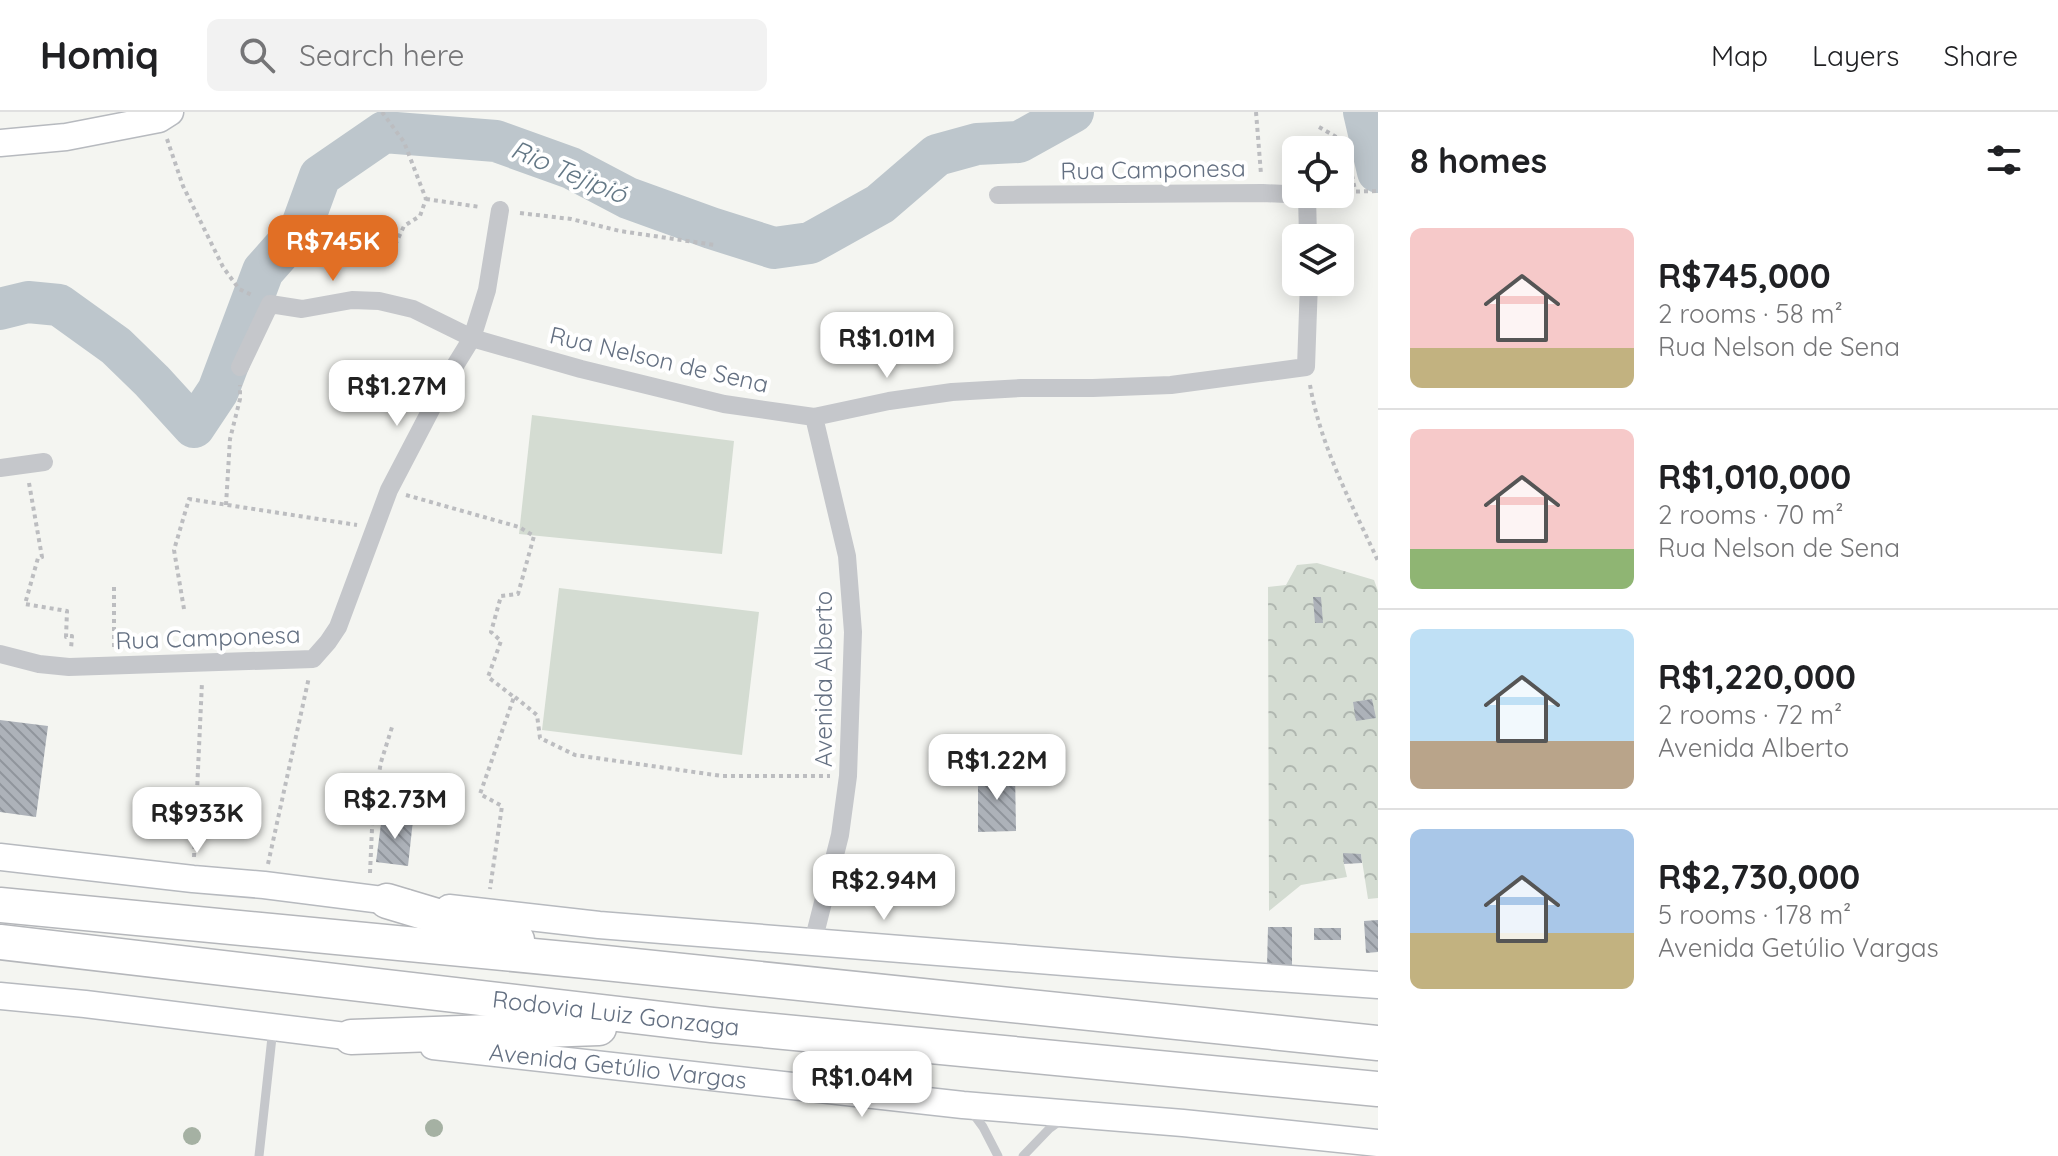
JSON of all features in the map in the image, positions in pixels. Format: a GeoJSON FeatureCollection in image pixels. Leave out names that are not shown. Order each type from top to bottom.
{"type":"FeatureCollection","features":[{"type":"Feature","properties":{"kind":"highway"},"geometry":{"type":"LineString","coordinates":[[379,888],[586,961]]}},
{"type":"Feature","properties":{"kind":"highway","name":"Rodovia Luiz Gonzaga"},"geometry":{"type":"LineString","coordinates":[[0,905],[586,961],[1378,1043]]}},
{"type":"Feature","properties":{"kind":"highway","name":"Rodovia Luiz Gonzaga"},"geometry":{"type":"LineString","coordinates":[[0,942],[712,1025],[1378,1089]]}},
{"type":"Feature","properties":{"kind":"highway"},"geometry":{"type":"LineString","coordinates":[[351,1037],[712,1025]]}},
{"type":"Feature","properties":{"kind":"street"},"geometry":{"type":"LineString","coordinates":[[0,143],[66,137],[165,115]]}},
{"type":"Feature","properties":{"kind":"street","name":"Rua Camponesa"},"geometry":{"type":"LineString","coordinates":[[998,195],[1282,194]]}},
{"type":"Feature","properties":{"kind":"street","name":"Rua Camponesa"},"geometry":{"type":"LineString","coordinates":[[0,654],[39,664],[69,667],[313,659],[338,627],[389,490],[440,391],[472,338],[487,290],[500,210]]}},
{"type":"Feature","properties":{"kind":"street"},"geometry":{"type":"LineString","coordinates":[[1306,367],[1309,296]]}},
{"type":"Feature","properties":{"kind":"street","name":"Rua Nelson de Sena"},"geometry":{"type":"LineString","coordinates":[[240,367],[270,304],[302,309],[352,300],[379,301],[413,309],[472,338],[581,369],[724,404],[814,417],[952,392],[1171,385],[1306,367]]}},
{"type":"Feature","properties":{"kind":"street","name":"Avenida Alberto"},"geometry":{"type":"LineString","coordinates":[[813,942],[840,835],[848,776],[853,632],[847,556],[814,417]]}},
{"type":"Feature","properties":{"kind":"street"},"geometry":{"type":"LineString","coordinates":[[0,468],[35,464]]}},
{"type":"Feature","properties":{"kind":"street"},"geometry":{"type":"LineString","coordinates":[[0,857],[264,885],[379,888],[599,925],[1378,985]]}},
{"type":"Feature","properties":{"kind":"street","name":"Avenida Getúlio Vargas"},"geometry":{"type":"LineString","coordinates":[[0,996],[963,1105],[1378,1143]]}},
{"type":"Feature","properties":{"kind":"street"},"geometry":{"type":"LineString","coordinates":[[1334,1139],[1359,1156]]}},
{"type":"Feature","properties":{"kind":"lane"},"geometry":{"type":"LineString","coordinates":[[259,1156],[273,1028]]}},
{"type":"Feature","properties":{"kind":"lane"},"geometry":{"type":"LineString","coordinates":[[963,1105],[975,1114],[998,1156]]}},
{"type":"Feature","properties":{"kind":"lane"},"geometry":{"type":"LineString","coordinates":[[1023,1156],[1050,1128],[1069,1114]]}},
{"type":"Feature","properties":{"kind":"path"},"geometry":{"type":"LineString","coordinates":[[382,112],[404,142],[426,199],[420,216],[404,226],[396,243]]}},
{"type":"Feature","properties":{"kind":"path"},"geometry":{"type":"LineString","coordinates":[[1256,112],[1263,193]]}},
{"type":"Feature","properties":{"kind":"path"},"geometry":{"type":"LineString","coordinates":[[165,115],[183,186],[223,267],[239,289]]}},
{"type":"Feature","properties":{"kind":"path"},"geometry":{"type":"LineString","coordinates":[[1319,127],[1345,142],[1355,190],[1378,191]]}},
{"type":"Feature","properties":{"kind":"path"},"geometry":{"type":"LineString","coordinates":[[426,199],[571,219],[620,231],[715,245]]}},
{"type":"Feature","properties":{"kind":"path"},"geometry":{"type":"LineString","coordinates":[[226,505],[230,439],[240,399],[240,367]]}},
{"type":"Feature","properties":{"kind":"path"},"geometry":{"type":"LineString","coordinates":[[1306,367],[1314,412],[1327,451],[1378,561]]}},
{"type":"Feature","properties":{"kind":"path"},"geometry":{"type":"LineString","coordinates":[[35,464],[42,557],[38,558],[25,604],[67,611],[66,637],[72,636],[69,667]]}},
{"type":"Feature","properties":{"kind":"path"},"geometry":{"type":"LineString","coordinates":[[389,490],[519,527],[534,536],[518,594],[501,596],[491,632],[501,641],[488,677],[537,715],[540,738],[575,755],[722,776],[848,776]]}},
{"type":"Feature","properties":{"kind":"path"},"geometry":{"type":"LineString","coordinates":[[184,609],[174,550],[189,499],[375,528]]}},
{"type":"Feature","properties":{"kind":"path"},"geometry":{"type":"LineString","coordinates":[[113,665],[114,586]]}},
{"type":"Feature","properties":{"kind":"path"},"geometry":{"type":"LineString","coordinates":[[264,885],[313,659]]}},
{"type":"Feature","properties":{"kind":"path"},"geometry":{"type":"LineString","coordinates":[[193,879],[203,662]]}},
{"type":"Feature","properties":{"kind":"path"},"geometry":{"type":"LineString","coordinates":[[490,889],[502,806],[480,794],[514,697]]}},
{"type":"Feature","properties":{"kind":"path"},"geometry":{"type":"LineString","coordinates":[[379,888],[373,807],[381,762],[393,724]]}},
{"type":"Feature","properties":{"kind":"green space"},"geometry":{"type":"Polygon","coordinates":[[[532,415],[734,441],[722,554],[519,534],[532,415]]]}},
{"type":"Feature","properties":{"kind":"green space"},"geometry":{"type":"Polygon","coordinates":[[[1317,563],[1374,580],[1378,591],[1378,898],[1368,899],[1361,854],[1344,864],[1347,877],[1301,885],[1269,911],[1268,587],[1286,585],[1297,565],[1317,563]]]}},
{"type":"Feature","properties":{"kind":"green space"},"geometry":{"type":"Polygon","coordinates":[[[559,588],[759,612],[742,755],[542,730],[559,588]]]}},
{"type":"Feature","properties":{"kind":"building"},"geometry":{"type":"Polygon","coordinates":[[[1313,597],[1321,597],[1323,623],[1315,623],[1313,597]]]}},
{"type":"Feature","properties":{"kind":"building"},"geometry":{"type":"Polygon","coordinates":[[[1372,699],[1376,718],[1356,721],[1353,702],[1372,699]]]}},
{"type":"Feature","properties":{"kind":"building"},"geometry":{"type":"Polygon","coordinates":[[[0,720],[48,726],[36,817],[0,812],[0,720]]]}},
{"type":"Feature","properties":{"kind":"building"},"geometry":{"type":"Polygon","coordinates":[[[1015,771],[1016,831],[978,832],[978,772],[1015,771]]]}},
{"type":"Feature","properties":{"kind":"building"},"geometry":{"type":"Polygon","coordinates":[[[382,816],[413,820],[408,866],[376,862],[382,816]]]}},
{"type":"Feature","properties":{"kind":"building"},"geometry":{"type":"Polygon","coordinates":[[[1343,853],[1361,854],[1362,863],[1344,864],[1343,853]]]}},
{"type":"Feature","properties":{"kind":"building"},"geometry":{"type":"Polygon","coordinates":[[[1378,920],[1378,952],[1366,953],[1364,921],[1378,920]]]}},
{"type":"Feature","properties":{"kind":"building"},"geometry":{"type":"Polygon","coordinates":[[[1268,927],[1292,927],[1292,967],[1267,967],[1268,927]]]}},
{"type":"Feature","properties":{"kind":"building"},"geometry":{"type":"Polygon","coordinates":[[[1314,928],[1341,928],[1341,940],[1314,940],[1314,928]]]}},
{"type":"Feature","properties":{"kind":"waterway","name":"Rio Tejipió"},"geometry":{"type":"LineString","coordinates":[[0,309],[28,302],[59,305],[116,346],[194,427],[218,391],[263,271],[301,228],[320,176],[384,132],[496,141],[571,168],[628,198],[774,248],[810,243],[880,204],[937,155],[977,144],[1019,142],[1073,112]]}},
{"type":"Feature","properties":{"kind":"waterway","name":"Rio Tejipió"},"geometry":{"type":"LineString","coordinates":[[1364,112],[1378,172]]}}]}
